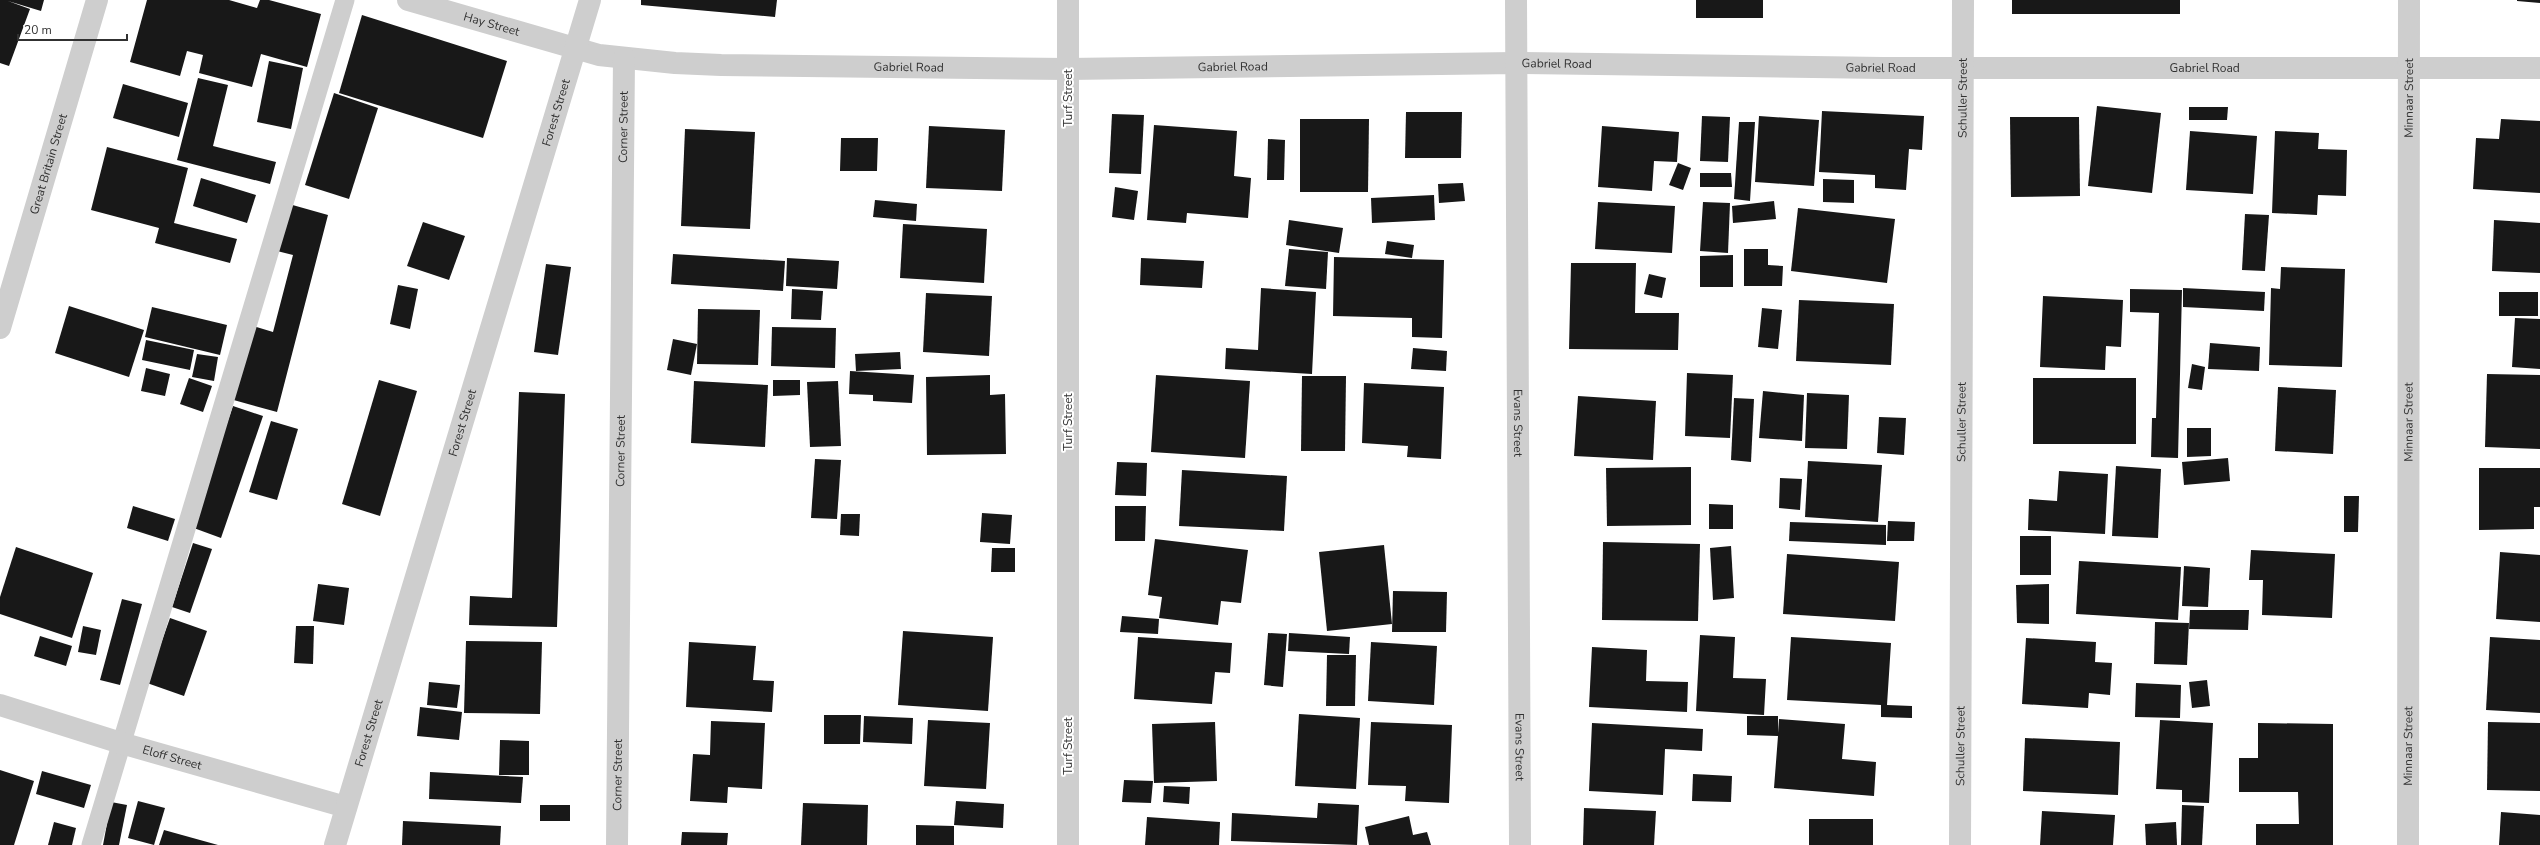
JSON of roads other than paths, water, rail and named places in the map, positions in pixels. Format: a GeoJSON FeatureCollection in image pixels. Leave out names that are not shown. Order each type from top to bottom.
{"type":"FeatureCollection","features":[{"type":"Feature","properties":{"kind":"street","name":"Great Britain Street"},"geometry":{"type":"LineString","coordinates":[[0,328],[97,0]]}},
{"type":"Feature","properties":{"kind":"street","name":"Hay Street"},"geometry":{"type":"LineString","coordinates":[[408,0],[575,49]]}},
{"type":"Feature","properties":{"kind":"street","name":"Forest Street"},"geometry":{"type":"LineString","coordinates":[[335,845],[590,0]]}},
{"type":"Feature","properties":{"kind":"street","name":"Turf Street"},"geometry":{"type":"LineString","coordinates":[[1068,0],[1068,845]]}},
{"type":"Feature","properties":{"kind":"street","name":"Evans Street"},"geometry":{"type":"LineString","coordinates":[[1516,0],[1520,845]]}},
{"type":"Feature","properties":{"kind":"street","name":"Schuller Street"},"geometry":{"type":"LineString","coordinates":[[1960,845],[1963,0]]}},
{"type":"Feature","properties":{"kind":"street","name":"Minnaar Street"},"geometry":{"type":"LineString","coordinates":[[2408,845],[2409,0]]}},
{"type":"Feature","properties":{"kind":"street","name":"Gabriel Road"},"geometry":{"type":"LineString","coordinates":[[575,49],[624,58],[721,65],[1068,69],[1516,62],[1883,68],[2540,68]]}},
{"type":"Feature","properties":{"kind":"street","name":"Corner Street"},"geometry":{"type":"LineString","coordinates":[[617,845],[624,58]]}},
{"type":"Feature","properties":{"kind":"street","name":"Eloff Street"},"geometry":{"type":"LineString","coordinates":[[0,706],[121,743],[346,807]]}},
{"type":"Feature","properties":{"kind":"lane"},"geometry":{"type":"LineString","coordinates":[[90,845],[345,0]]}}]}
